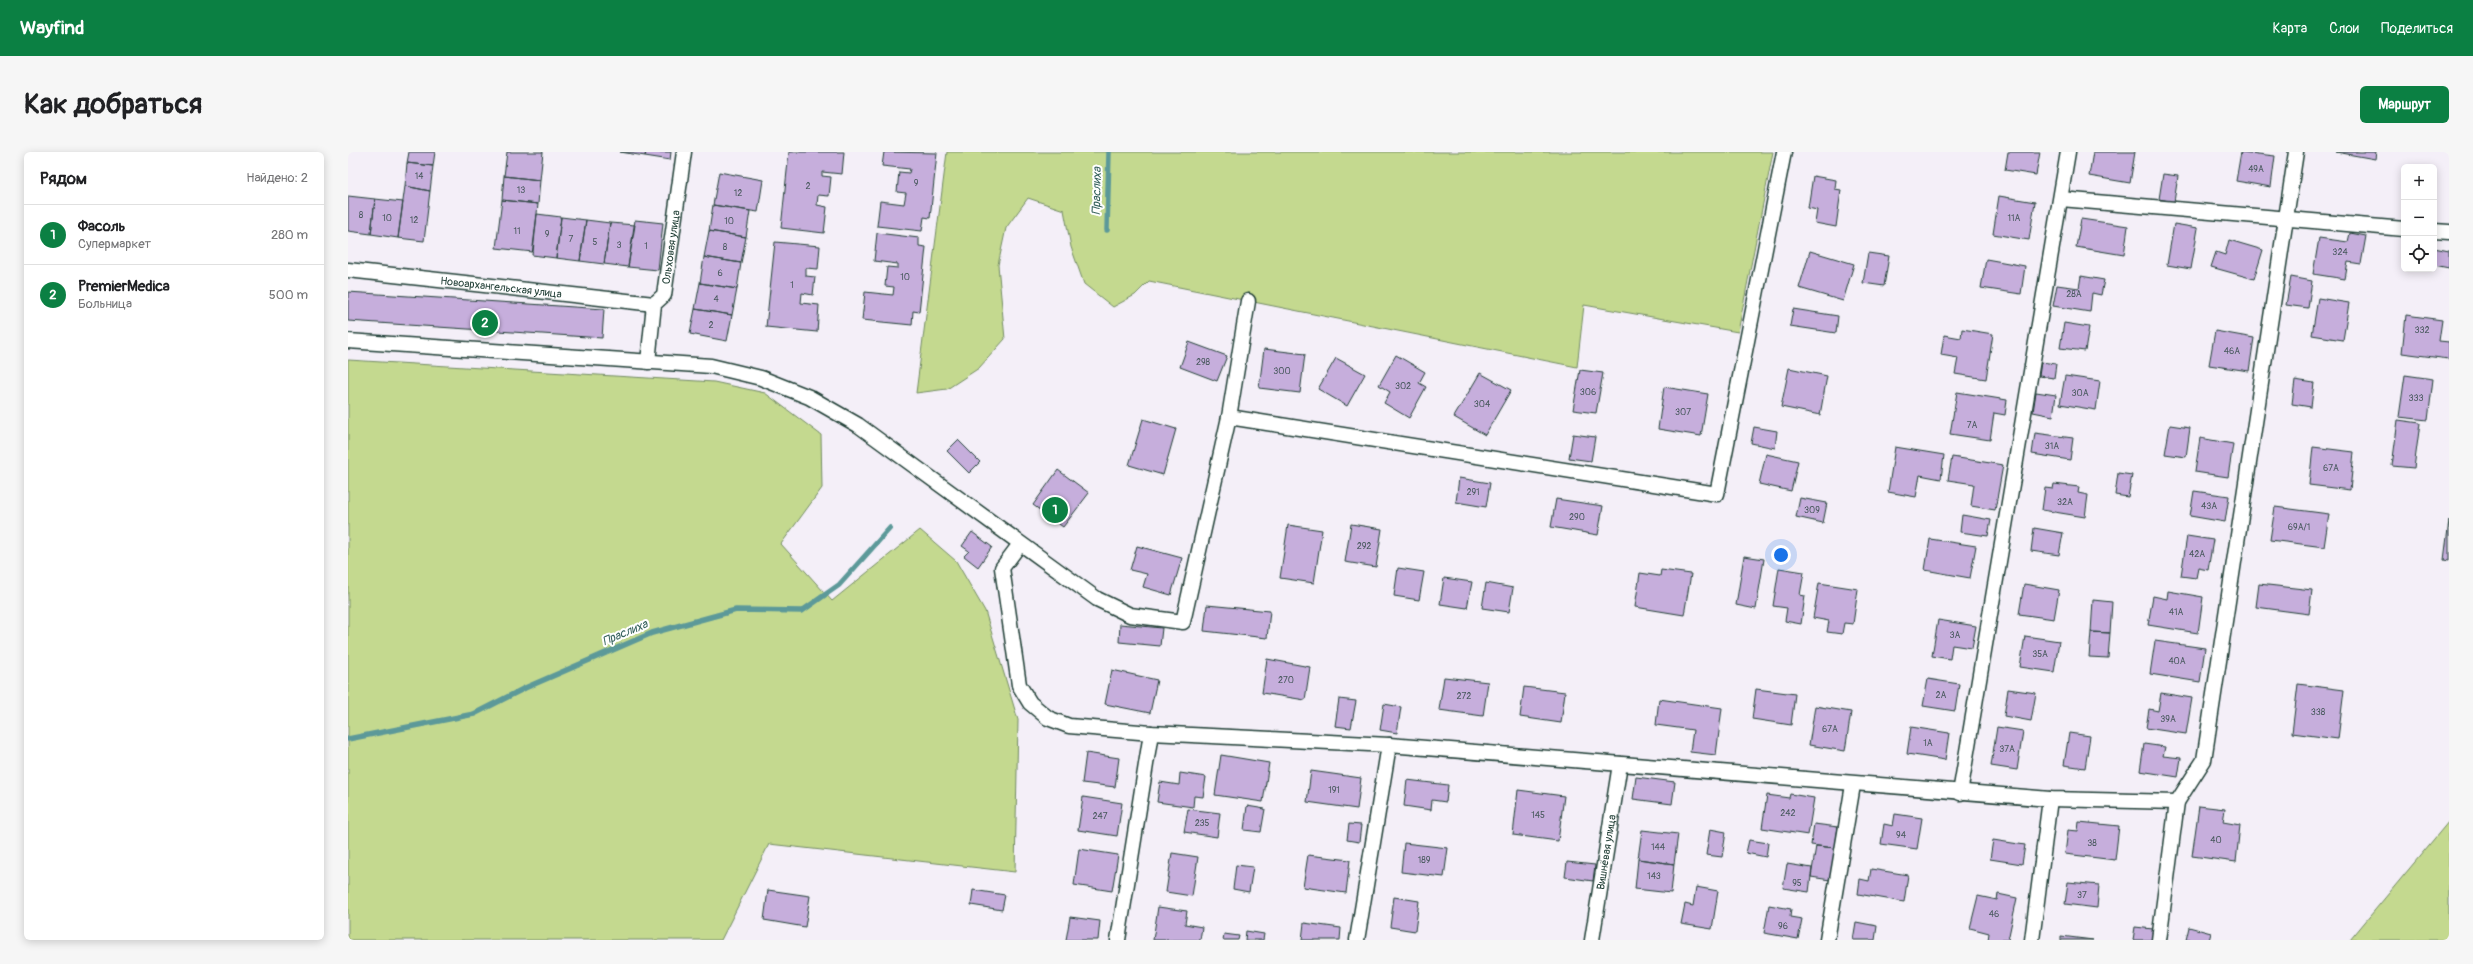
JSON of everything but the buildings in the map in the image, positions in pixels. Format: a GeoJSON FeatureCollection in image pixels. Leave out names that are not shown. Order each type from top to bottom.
{"type":"FeatureCollection","features":[{"type":"Feature","properties":{"kind":"street","name":"Ольховая улица"},"geometry":{"type":"LineString","coordinates":[[648,362],[654,304],[664,295],[684,152]]}},
{"type":"Feature","properties":{"kind":"street"},"geometry":{"type":"LineString","coordinates":[[1229,417],[1717,494],[1784,152]]}},
{"type":"Feature","properties":{"kind":"street"},"geometry":{"type":"LineString","coordinates":[[1960,793],[2068,152]]}},
{"type":"Feature","properties":{"kind":"street"},"geometry":{"type":"LineString","coordinates":[[2159,940],[2177,802],[2204,760],[2296,152]]}},
{"type":"Feature","properties":{"kind":"street"},"geometry":{"type":"LineString","coordinates":[[2061,199],[2401,229]]}},
{"type":"Feature","properties":{"kind":"street"},"geometry":{"type":"LineString","coordinates":[[2437,231],[2449,232]]}},
{"type":"Feature","properties":{"kind":"street","name":"Новоархангельская улица"},"geometry":{"type":"LineString","coordinates":[[348,270],[654,304]]}},
{"type":"Feature","properties":{"kind":"street"},"geometry":{"type":"LineString","coordinates":[[348,341],[711,366],[761,378],[809,397],[858,425],[1097,599],[1130,615],[1183,622],[1229,417],[1248,301]]}},
{"type":"Feature","properties":{"kind":"street"},"geometry":{"type":"LineString","coordinates":[[1020,544],[1002,568],[1020,685],[1030,703],[1048,718],[1069,726],[1151,733],[1389,745],[1853,785],[2050,800],[2177,802]]}},
{"type":"Feature","properties":{"kind":"street"},"geometry":{"type":"LineString","coordinates":[[1118,940],[1151,733]]}},
{"type":"Feature","properties":{"kind":"street"},"geometry":{"type":"LineString","coordinates":[[1357,940],[1389,745]]}},
{"type":"Feature","properties":{"kind":"street","name":"Вишнёвая улица"},"geometry":{"type":"LineString","coordinates":[[1592,940],[1620,764]]}},
{"type":"Feature","properties":{"kind":"street"},"geometry":{"type":"LineString","coordinates":[[1828,940],[1853,785]]}},
{"type":"Feature","properties":{"kind":"street"},"geometry":{"type":"LineString","coordinates":[[2032,940],[2050,800]]}},
{"type":"Feature","properties":{"kind":"green space"},"geometry":{"type":"Polygon","coordinates":[[[947,152],[1773,152],[1738,332],[1584,305],[1577,367],[1149,281],[1135,295],[1113,307],[1084,284],[1071,247],[1064,210],[1028,198],[1006,228],[998,265],[1005,339],[979,368],[947,389],[916,393],[947,152]]]}},
{"type":"Feature","properties":{"kind":"green space"},"geometry":{"type":"Polygon","coordinates":[[[348,360],[714,382],[765,393],[821,435],[822,488],[781,544],[832,601],[920,530],[956,561],[985,611],[1018,720],[1015,872],[769,844],[721,940],[348,940],[348,360]]]}},
{"type":"Feature","properties":{"kind":"green space"},"geometry":{"type":"Polygon","coordinates":[[[2449,821],[2449,940],[2350,940],[2449,821]]]}},
{"type":"Feature","properties":{"kind":"waterway","name":"Праслиха"},"geometry":{"type":"LineString","coordinates":[[1107,230],[1109,152]]}},
{"type":"Feature","properties":{"kind":"waterway","name":"Праслиха"},"geometry":{"type":"LineString","coordinates":[[348,739],[474,714],[525,688],[652,633],[736,610],[802,611],[839,585],[890,528]]}},
{"type":"Feature","properties":{"kind":"place","name":"PremierMedica"},"geometry":{"type":"Point","coordinates":[485,323]}},
{"type":"Feature","properties":{"kind":"place","name":"Фасоль"},"geometry":{"type":"Point","coordinates":[1055,510]}}]}
